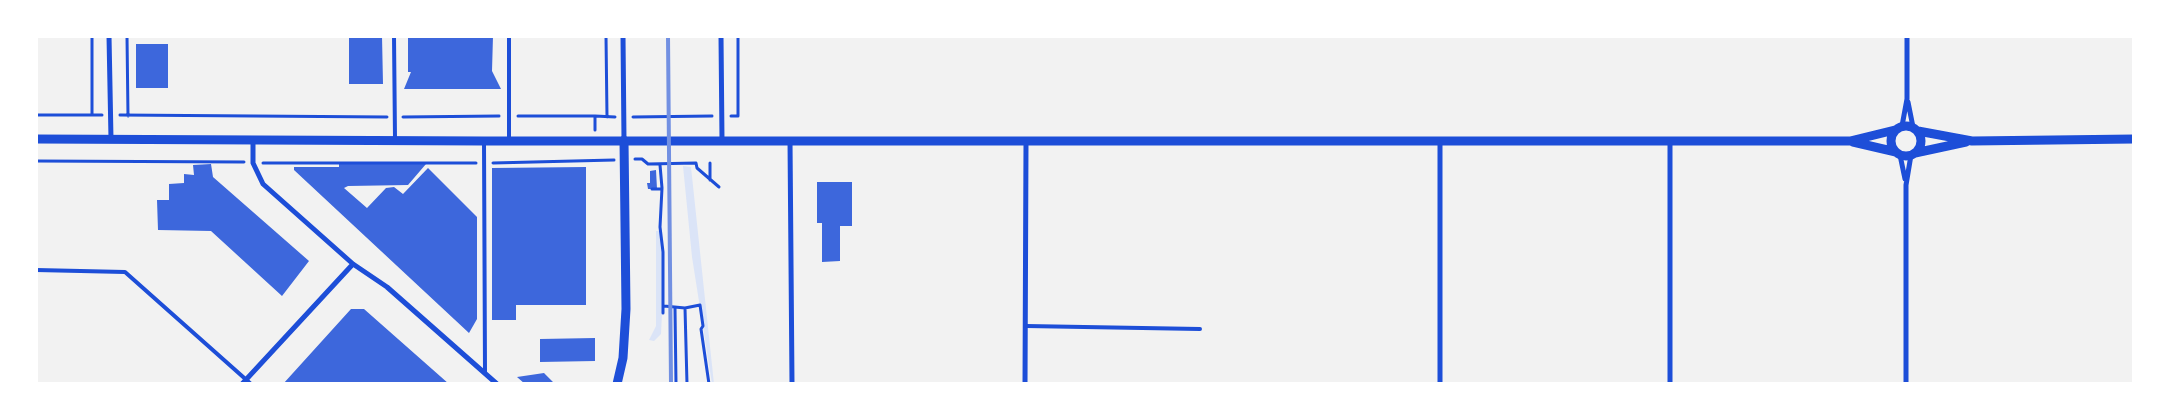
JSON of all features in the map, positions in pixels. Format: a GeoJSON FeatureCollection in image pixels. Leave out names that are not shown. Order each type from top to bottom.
{"type":"FeatureCollection","features":[{"type":"Feature","properties":{"kind":"street"},"geometry":{"type":"LineString","coordinates":[[109,36],[111,139]]}},
{"type":"Feature","properties":{"kind":"street"},"geometry":{"type":"LineString","coordinates":[[619,382],[626,309],[623,36]]}},
{"type":"Feature","properties":{"kind":"street"},"geometry":{"type":"LineString","coordinates":[[721,36],[722,140]]}},
{"type":"Feature","properties":{"kind":"street"},"geometry":{"type":"LineString","coordinates":[[1906,384],[1906,185],[1913,154],[1921,145],[1922,140],[1915,129],[1907,99],[1907,36]]}},
{"type":"Feature","properties":{"kind":"street"},"geometry":{"type":"LineString","coordinates":[[1906,185],[1898,154],[1891,144],[1892,134],[1899,128],[1907,99]]}},
{"type":"Feature","properties":{"kind":"street"},"geometry":{"type":"LineString","coordinates":[[36,139],[1026,142],[1850,141],[1899,128],[1915,129],[1972,140],[2134,139]]}},
{"type":"Feature","properties":{"kind":"street"},"geometry":{"type":"LineString","coordinates":[[253,140],[253,163],[263,184],[353,264],[387,286],[497,384]]}},
{"type":"Feature","properties":{"kind":"street"},"geometry":{"type":"LineString","coordinates":[[790,140],[792,384]]}},
{"type":"Feature","properties":{"kind":"street"},"geometry":{"type":"LineString","coordinates":[[1850,141],[1898,154],[1913,154],[1972,140]]}},
{"type":"Feature","properties":{"kind":"street"},"geometry":{"type":"LineString","coordinates":[[1025,384],[1026,142]]}},
{"type":"Feature","properties":{"kind":"street"},"geometry":{"type":"LineString","coordinates":[[1440,142],[1440,384]]}},
{"type":"Feature","properties":{"kind":"street"},"geometry":{"type":"LineString","coordinates":[[1670,142],[1670,384]]}},
{"type":"Feature","properties":{"kind":"street"},"geometry":{"type":"LineString","coordinates":[[244,382],[353,264]]}},
{"type":"Feature","properties":{"kind":"lane"},"geometry":{"type":"LineString","coordinates":[[394,36],[395,141]]}},
{"type":"Feature","properties":{"kind":"lane"},"geometry":{"type":"LineString","coordinates":[[509,36],[509,141]]}},
{"type":"Feature","properties":{"kind":"lane"},"geometry":{"type":"LineString","coordinates":[[484,141],[485,372]]}},
{"type":"Feature","properties":{"kind":"lane"},"geometry":{"type":"LineString","coordinates":[[36,270],[125,272],[244,382],[251,384]]}},
{"type":"Feature","properties":{"kind":"lane"},"geometry":{"type":"LineString","coordinates":[[1026,326],[1200,329]]}},
{"type":"Feature","properties":{"kind":"path"},"geometry":{"type":"LineString","coordinates":[[92,36],[92,115]]}},
{"type":"Feature","properties":{"kind":"path"},"geometry":{"type":"LineString","coordinates":[[127,36],[128,116]]}},
{"type":"Feature","properties":{"kind":"path"},"geometry":{"type":"LineString","coordinates":[[606,36],[607,116]]}},
{"type":"Feature","properties":{"kind":"path"},"geometry":{"type":"LineString","coordinates":[[36,116],[738,116],[738,36]]}},
{"type":"Feature","properties":{"kind":"path"},"geometry":{"type":"LineString","coordinates":[[595,116],[595,161]]}},
{"type":"Feature","properties":{"kind":"path"},"geometry":{"type":"LineString","coordinates":[[36,161],[484,163],[642,159],[648,164],[696,163],[697,168],[719,187]]}},
{"type":"Feature","properties":{"kind":"path"},"geometry":{"type":"LineString","coordinates":[[710,163],[710,180]]}},
{"type":"Feature","properties":{"kind":"path"},"geometry":{"type":"LineString","coordinates":[[660,164],[663,314]]}},
{"type":"Feature","properties":{"kind":"path"},"geometry":{"type":"LineString","coordinates":[[652,189],[662,189]]}},
{"type":"Feature","properties":{"kind":"path"},"geometry":{"type":"LineString","coordinates":[[664,306],[685,308],[700,305],[703,326],[701,329],[709,384]]}},
{"type":"Feature","properties":{"kind":"path"},"geometry":{"type":"LineString","coordinates":[[675,308],[676,384]]}},
{"type":"Feature","properties":{"kind":"path"},"geometry":{"type":"LineString","coordinates":[[685,308],[687,384]]}},
{"type":"Feature","properties":{"kind":"shaded area"},"geometry":{"type":"Polygon","coordinates":[[[683,166],[691,167],[714,384],[712,384],[692,257],[683,166]]]}},
{"type":"Feature","properties":{"kind":"shaded area"},"geometry":{"type":"Polygon","coordinates":[[[656,231],[662,231],[662,313],[661,334],[654,341],[649,340],[656,326],[656,231]]]}},
{"type":"Feature","properties":{"kind":"building"},"geometry":{"type":"Polygon","coordinates":[[[349,36],[382,36],[383,84],[349,84],[349,36]]]}},
{"type":"Feature","properties":{"kind":"building"},"geometry":{"type":"Polygon","coordinates":[[[408,36],[493,36],[492,71],[501,89],[404,89],[411,72],[408,72],[408,36]]]}},
{"type":"Feature","properties":{"kind":"building"},"geometry":{"type":"Polygon","coordinates":[[[136,44],[168,44],[168,88],[136,88],[136,44]]]}},
{"type":"Feature","properties":{"kind":"building"},"geometry":{"type":"Polygon","coordinates":[[[339,163],[426,164],[408,185],[348,186],[344,188],[367,208],[386,188],[394,187],[403,194],[428,168],[477,217],[477,319],[469,333],[294,170],[294,167],[339,167],[339,163]]]}},
{"type":"Feature","properties":{"kind":"building"},"geometry":{"type":"Polygon","coordinates":[[[211,164],[213,177],[309,261],[282,296],[211,231],[158,230],[157,200],[169,200],[169,184],[184,183],[184,174],[194,175],[193,165],[211,164]]]}},
{"type":"Feature","properties":{"kind":"building"},"geometry":{"type":"Polygon","coordinates":[[[586,167],[586,305],[516,305],[516,320],[492,320],[492,168],[586,167]]]}},
{"type":"Feature","properties":{"kind":"building"},"geometry":{"type":"Polygon","coordinates":[[[656,170],[657,189],[648,189],[647,183],[650,183],[650,171],[656,170]]]}},
{"type":"Feature","properties":{"kind":"building"},"geometry":{"type":"Polygon","coordinates":[[[817,182],[852,182],[852,226],[840,226],[840,261],[822,262],[822,223],[817,223],[817,182]]]}},
{"type":"Feature","properties":{"kind":"building"},"geometry":{"type":"Polygon","coordinates":[[[351,309],[364,309],[449,384],[283,384],[351,309]]]}},
{"type":"Feature","properties":{"kind":"building"},"geometry":{"type":"Polygon","coordinates":[[[595,338],[595,361],[540,362],[540,339],[595,338]]]}},
{"type":"Feature","properties":{"kind":"building"},"geometry":{"type":"Polygon","coordinates":[[[544,373],[555,384],[525,384],[517,377],[544,373]]]}},
{"type":"Feature","properties":{"kind":"railway"},"geometry":{"type":"LineString","coordinates":[[668,36],[671,384]]}}]}
